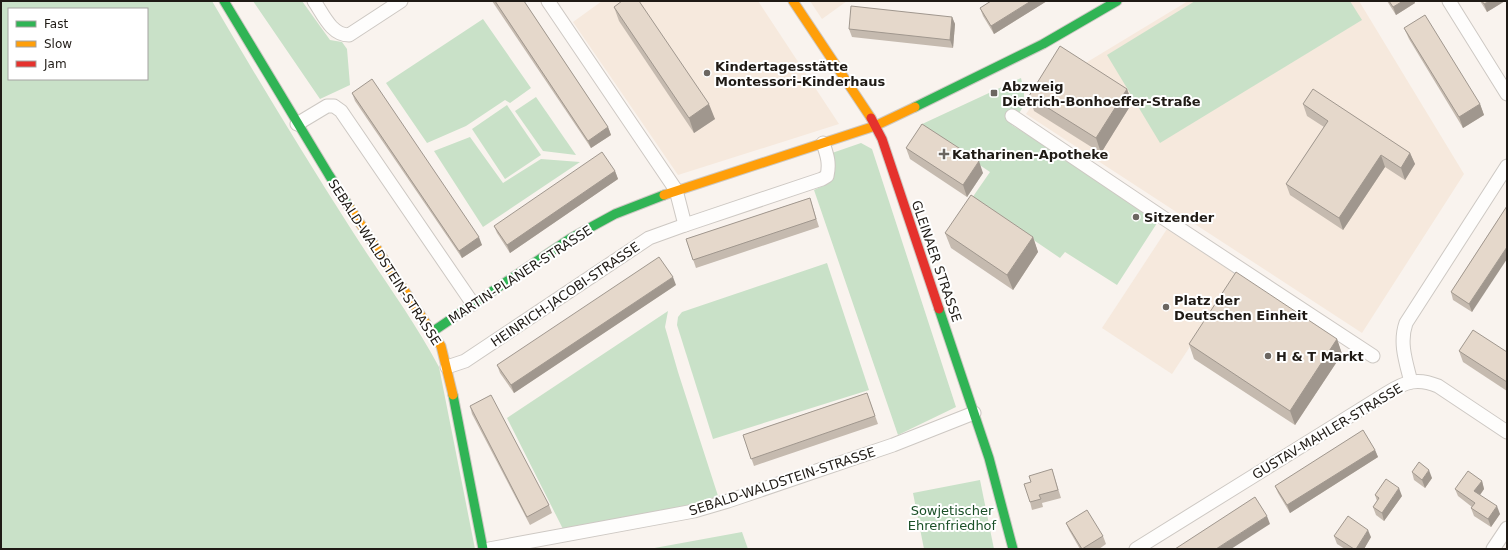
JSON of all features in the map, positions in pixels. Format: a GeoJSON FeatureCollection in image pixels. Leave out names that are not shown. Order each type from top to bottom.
{"type":"FeatureCollection","features":[{"type":"Feature","properties":{"kind":"street","name":"SEBALD-WALDSTEIN-STRASSE"},"geometry":{"type":"LineString","coordinates":[[224,1],[329,175],[441,346],[447,367],[482,549]]}},
{"type":"Feature","properties":{"kind":"street"},"geometry":{"type":"LineString","coordinates":[[314,1],[334,30],[343,35],[349,35],[401,1]]}},
{"type":"Feature","properties":{"kind":"street","name":"GLEINAER STRASSE"},"geometry":{"type":"LineString","coordinates":[[793,1],[867,111],[887,152],[991,464],[1013,549]]}},
{"type":"Feature","properties":{"kind":"street","name":"MARTIN-PLANER-STRASSE"},"geometry":{"type":"LineString","coordinates":[[432,332],[571,238],[615,214],[676,190],[875,126],[1043,44],[1117,1]]}},
{"type":"Feature","properties":{"kind":"street"},"geometry":{"type":"LineString","coordinates":[[1449,1],[1507,94]]}},
{"type":"Feature","properties":{"kind":"street"},"geometry":{"type":"LineString","coordinates":[[554,3],[676,190],[685,225]]}},
{"type":"Feature","properties":{"kind":"street"},"geometry":{"type":"LineString","coordinates":[[298,124],[327,106],[334,106],[341,111],[474,304]]}},
{"type":"Feature","properties":{"kind":"street"},"geometry":{"type":"LineString","coordinates":[[1012,116],[1373,356]]}},
{"type":"Feature","properties":{"kind":"street","name":"HEINRICH-JACOBI-STRASSE"},"geometry":{"type":"LineString","coordinates":[[447,367],[465,361],[649,238],[822,179],[827,176],[829,168],[829,160],[823,143]]}},
{"type":"Feature","properties":{"kind":"street","name":"GUSTAV-MAHLER-STRASSE"},"geometry":{"type":"LineString","coordinates":[[1136,549],[1387,393],[1411,382],[1402,342],[1403,331],[1406,323],[1507,166]]}},
{"type":"Feature","properties":{"kind":"street"},"geometry":{"type":"LineString","coordinates":[[1411,382],[1428,382],[1438,386],[1507,432]]}},
{"type":"Feature","properties":{"kind":"street","name":"SEBALD-WALDSTEIN-STRASSE"},"geometry":{"type":"LineString","coordinates":[[489,549],[694,511],[728,501],[893,445],[974,413]]}},
{"type":"Feature","properties":{"kind":"street"},"geometry":{"type":"LineString","coordinates":[[1493,549],[1507,528]]}},
{"type":"Feature","properties":{"kind":"shaded area","name":"Kindertagesstätte Montessori-Kinderhaus"},"geometry":{"type":"Polygon","coordinates":[[[602,1],[758,1],[839,124],[678,175],[573,22],[602,1]]]}},
{"type":"Feature","properties":{"kind":"shaded area"},"geometry":{"type":"Polygon","coordinates":[[[810,1],[847,1],[822,19],[810,1]]]}},
{"type":"Feature","properties":{"kind":"shaded area"},"geometry":{"type":"Polygon","coordinates":[[[1188,1],[1359,1],[1464,174],[1362,333],[1026,114],[1064,58],[1079,67],[1188,1]]]}},
{"type":"Feature","properties":{"kind":"shaded area","name":"Platz der Deutschen Einheit"},"geometry":{"type":"Polygon","coordinates":[[[1167,229],[1237,275],[1172,374],[1102,328],[1167,229]]]}},
{"type":"Feature","properties":{"kind":"green space"},"geometry":{"type":"Polygon","coordinates":[[[1,1],[212,1],[315,173],[407,314],[439,367],[475,549],[1,549],[1,1]]]}},
{"type":"Feature","properties":{"kind":"green space"},"geometry":{"type":"Polygon","coordinates":[[[253,1],[302,1],[330,40],[342,42],[347,49],[350,85],[320,99],[253,1]]]}},
{"type":"Feature","properties":{"kind":"green space"},"geometry":{"type":"Polygon","coordinates":[[[1195,1],[1350,1],[1362,20],[1160,143],[1107,55],[1195,1]]]}},
{"type":"Feature","properties":{"kind":"green space"},"geometry":{"type":"Polygon","coordinates":[[[483,19],[531,88],[510,103],[505,100],[466,126],[427,143],[386,83],[483,19]]]}},
{"type":"Feature","properties":{"kind":"green space"},"geometry":{"type":"Polygon","coordinates":[[[1021,78],[1024,92],[1024,105],[1012,125],[1159,220],[1117,285],[1065,252],[1060,258],[972,198],[990,172],[920,125],[1021,78]]]}},
{"type":"Feature","properties":{"kind":"green space"},"geometry":{"type":"Polygon","coordinates":[[[536,97],[576,155],[543,151],[515,111],[536,97]]]}},
{"type":"Feature","properties":{"kind":"green space"},"geometry":{"type":"Polygon","coordinates":[[[507,105],[541,155],[505,179],[472,129],[507,105]]]}},
{"type":"Feature","properties":{"kind":"green space"},"geometry":{"type":"Polygon","coordinates":[[[470,137],[503,183],[541,159],[580,162],[483,227],[434,151],[470,137]]]}},
{"type":"Feature","properties":{"kind":"green space"},"geometry":{"type":"Polygon","coordinates":[[[861,143],[872,149],[956,407],[898,435],[814,190],[825,185],[832,153],[861,143]]]}},
{"type":"Feature","properties":{"kind":"green space"},"geometry":{"type":"Polygon","coordinates":[[[827,263],[869,390],[713,439],[677,325],[678,317],[682,312],[827,263]]]}},
{"type":"Feature","properties":{"kind":"green space"},"geometry":{"type":"Polygon","coordinates":[[[668,311],[665,327],[719,499],[687,508],[563,529],[507,418],[668,311]]]}},
{"type":"Feature","properties":{"kind":"green space","name":"Sowjetischer Ehrenfriedhof"},"geometry":{"type":"Polygon","coordinates":[[[980,480],[994,549],[924,549],[913,493],[980,480]]]}},
{"type":"Feature","properties":{"kind":"green space"},"geometry":{"type":"Polygon","coordinates":[[[742,532],[748,549],[649,549],[742,532]]]}},
{"type":"Feature","properties":{"kind":"building"},"geometry":{"type":"Polygon","coordinates":[[[495,1],[524,1],[608,127],[588,141],[495,1]]]}},
{"type":"Feature","properties":{"kind":"building"},"geometry":{"type":"Polygon","coordinates":[[[622,1],[639,1],[709,104],[689,118],[614,7],[622,1]]]}},
{"type":"Feature","properties":{"kind":"building"},"geometry":{"type":"Polygon","coordinates":[[[991,1],[1031,1],[991,26],[980,8],[991,1]]]}},
{"type":"Feature","properties":{"kind":"building"},"geometry":{"type":"Polygon","coordinates":[[[1389,1],[1403,1],[1393,7],[1389,1]]]}},
{"type":"Feature","properties":{"kind":"building"},"geometry":{"type":"Polygon","coordinates":[[[1482,1],[1490,1],[1484,4],[1482,1]]]}},
{"type":"Feature","properties":{"kind":"building"},"geometry":{"type":"Polygon","coordinates":[[[851,6],[952,17],[950,40],[849,29],[851,6]]]}},
{"type":"Feature","properties":{"kind":"building"},"geometry":{"type":"Polygon","coordinates":[[[1425,15],[1480,104],[1459,117],[1404,28],[1425,15]]]}},
{"type":"Feature","properties":{"kind":"building"},"geometry":{"type":"Polygon","coordinates":[[[1060,46],[1127,89],[1096,138],[1029,96],[1060,46]]]}},
{"type":"Feature","properties":{"kind":"building"},"geometry":{"type":"Polygon","coordinates":[[[372,79],[479,237],[459,251],[352,93],[372,79]]]}},
{"type":"Feature","properties":{"kind":"building"},"geometry":{"type":"Polygon","coordinates":[[[1313,89],[1410,153],[1401,168],[1381,155],[1339,218],[1286,184],[1328,121],[1303,104],[1313,89]]]}},
{"type":"Feature","properties":{"kind":"building"},"geometry":{"type":"Polygon","coordinates":[[[922,124],[979,161],[963,185],[906,148],[922,124]]]}},
{"type":"Feature","properties":{"kind":"building"},"geometry":{"type":"Polygon","coordinates":[[[602,152],[615,171],[507,245],[494,226],[602,152]]]}},
{"type":"Feature","properties":{"kind":"building"},"geometry":{"type":"Polygon","coordinates":[[[971,195],[1033,237],[1007,275],[945,233],[971,195]]]}},
{"type":"Feature","properties":{"kind":"building"},"geometry":{"type":"Polygon","coordinates":[[[810,198],[816,219],[693,260],[686,239],[810,198]]]}},
{"type":"Feature","properties":{"kind":"building"},"geometry":{"type":"Polygon","coordinates":[[[1507,206],[1507,247],[1469,304],[1451,292],[1507,206]]]}},
{"type":"Feature","properties":{"kind":"building"},"geometry":{"type":"Polygon","coordinates":[[[659,257],[673,277],[511,385],[497,365],[659,257]]]}},
{"type":"Feature","properties":{"kind":"building","name":"H & T Markt"},"geometry":{"type":"Polygon","coordinates":[[[1236,272],[1337,339],[1290,411],[1189,344],[1236,272]]]}},
{"type":"Feature","properties":{"kind":"building"},"geometry":{"type":"Polygon","coordinates":[[[1473,330],[1507,352],[1507,382],[1459,351],[1473,330]]]}},
{"type":"Feature","properties":{"kind":"building"},"geometry":{"type":"Polygon","coordinates":[[[867,393],[875,416],[751,459],[743,435],[867,393]]]}},
{"type":"Feature","properties":{"kind":"building"},"geometry":{"type":"Polygon","coordinates":[[[491,395],[549,505],[527,517],[470,406],[491,395]]]}},
{"type":"Feature","properties":{"kind":"building"},"geometry":{"type":"Polygon","coordinates":[[[1363,430],[1375,450],[1287,505],[1275,486],[1363,430]]]}},
{"type":"Feature","properties":{"kind":"building"},"geometry":{"type":"Polygon","coordinates":[[[1419,462],[1429,470],[1422,480],[1412,472],[1419,462]]]}},
{"type":"Feature","properties":{"kind":"building"},"geometry":{"type":"Polygon","coordinates":[[[1052,469],[1058,490],[1039,495],[1041,499],[1030,502],[1024,484],[1031,482],[1029,476],[1052,469]]]}},
{"type":"Feature","properties":{"kind":"building"},"geometry":{"type":"Polygon","coordinates":[[[1468,471],[1482,481],[1474,491],[1497,506],[1488,519],[1471,508],[1475,503],[1455,489],[1468,471]]]}},
{"type":"Feature","properties":{"kind":"building"},"geometry":{"type":"Polygon","coordinates":[[[1386,479],[1399,488],[1382,513],[1373,507],[1379,498],[1375,495],[1386,479]]]}},
{"type":"Feature","properties":{"kind":"building"},"geometry":{"type":"Polygon","coordinates":[[[1255,497],[1267,516],[1216,549],[1175,549],[1255,497]]]}},
{"type":"Feature","properties":{"kind":"building"},"geometry":{"type":"Polygon","coordinates":[[[1087,510],[1103,536],[1082,549],[1066,523],[1087,510]]]}},
{"type":"Feature","properties":{"kind":"building"},"geometry":{"type":"Polygon","coordinates":[[[1348,516],[1368,530],[1356,549],[1334,536],[1348,516]]]}},
{"type":"Feature","properties":{"kind":"traffic: fast"},"geometry":{"type":"LineString","coordinates":[[224,1],[350,208]]}},
{"type":"Feature","properties":{"kind":"traffic: fast"},"geometry":{"type":"LineString","coordinates":[[915,107],[1043,44],[1117,1]]}},
{"type":"Feature","properties":{"kind":"traffic: fast"},"geometry":{"type":"LineString","coordinates":[[432,332],[571,238],[615,214],[664,195]]}},
{"type":"Feature","properties":{"kind":"traffic: fast"},"geometry":{"type":"LineString","coordinates":[[939,309],[989,458],[1013,549]]}},
{"type":"Feature","properties":{"kind":"traffic: fast"},"geometry":{"type":"LineString","coordinates":[[453,395],[483,549]]}},
{"type":"Feature","properties":{"kind":"traffic: slow"},"geometry":{"type":"LineString","coordinates":[[793,1],[871,118]]}},
{"type":"Feature","properties":{"kind":"traffic: slow"},"geometry":{"type":"LineString","coordinates":[[664,195],[875,126],[915,107]]}},
{"type":"Feature","properties":{"kind":"traffic: slow"},"geometry":{"type":"LineString","coordinates":[[350,208],[441,346],[453,395]]}},
{"type":"Feature","properties":{"kind":"traffic: jam"},"geometry":{"type":"LineString","coordinates":[[871,118],[882,139],[939,309]]}},
{"type":"Feature","properties":{"kind":"place","name":"Kindertagesstätte Montessori-Kinderhaus"},"geometry":{"type":"Point","coordinates":[707,73]}},
{"type":"Feature","properties":{"kind":"place","name":"Abzweig Dietrich-Bonhoeffer-Straße"},"geometry":{"type":"Point","coordinates":[994,93]}},
{"type":"Feature","properties":{"kind":"place","name":"Katharinen-Apotheke"},"geometry":{"type":"Point","coordinates":[944,154]}},
{"type":"Feature","properties":{"kind":"place","name":"Sitzender"},"geometry":{"type":"Point","coordinates":[1136,217]}},
{"type":"Feature","properties":{"kind":"place","name":"Platz der Deutschen Einheit"},"geometry":{"type":"Point","coordinates":[1166,307]}},
{"type":"Feature","properties":{"kind":"place","name":"H & T Markt"},"geometry":{"type":"Point","coordinates":[1268,356]}}]}
